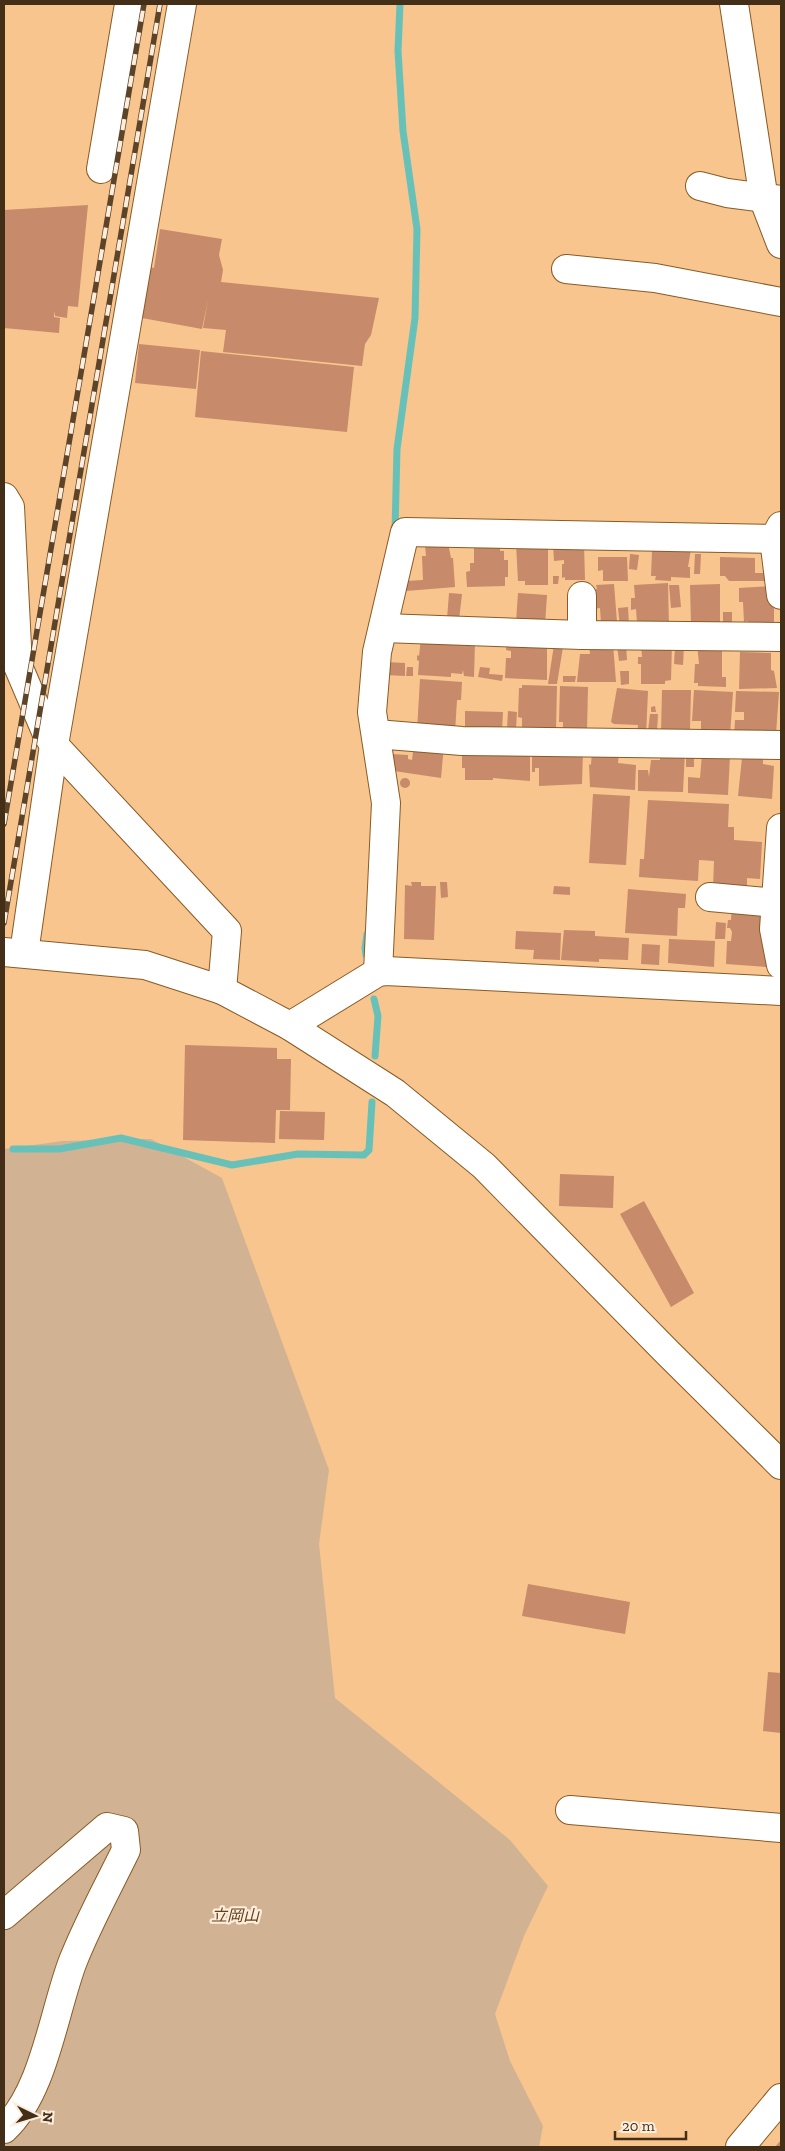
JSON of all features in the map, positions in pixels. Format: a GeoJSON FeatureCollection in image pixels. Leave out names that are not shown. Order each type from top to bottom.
{"type":"FeatureCollection","features":[{"type":"Feature","properties":{"kind":"street"},"geometry":{"type":"LineString","coordinates":[[101,170],[129,4]]}},
{"type":"Feature","properties":{"kind":"street"},"geometry":{"type":"LineString","coordinates":[[182,4],[54,745],[14,953],[145,965],[222,990],[290,1026],[395,1093],[484,1166],[781,1465]]}},
{"type":"Feature","properties":{"kind":"street"},"geometry":{"type":"LineString","coordinates":[[734,4],[781,244]]}},
{"type":"Feature","properties":{"kind":"street"},"geometry":{"type":"LineString","coordinates":[[700,186],[773,200]]}},
{"type":"Feature","properties":{"kind":"street"},"geometry":{"type":"LineString","coordinates":[[566,269],[655,278],[781,302]]}},
{"type":"Feature","properties":{"kind":"street"},"geometry":{"type":"LineString","coordinates":[[4,497],[10,507],[18,666],[47,734],[54,745],[227,931],[222,990]]}},
{"type":"Feature","properties":{"kind":"street"},"geometry":{"type":"LineString","coordinates":[[378,972],[386,803],[372,712],[377,652],[405,532],[778,533],[781,595]]}},
{"type":"Feature","properties":{"kind":"street"},"geometry":{"type":"LineString","coordinates":[[582,596],[582,635]]}},
{"type":"Feature","properties":{"kind":"street"},"geometry":{"type":"LineString","coordinates":[[383,628],[582,635],[781,637]]}},
{"type":"Feature","properties":{"kind":"street"},"geometry":{"type":"LineString","coordinates":[[376,734],[462,741],[781,745]]}},
{"type":"Feature","properties":{"kind":"street"},"geometry":{"type":"LineString","coordinates":[[781,828],[774,929],[781,965]]}},
{"type":"Feature","properties":{"kind":"street"},"geometry":{"type":"LineString","coordinates":[[710,897],[776,903]]}},
{"type":"Feature","properties":{"kind":"street"},"geometry":{"type":"LineString","coordinates":[[290,1026],[378,972],[781,992]]}},
{"type":"Feature","properties":{"kind":"street"},"geometry":{"type":"LineString","coordinates":[[570,1810],[781,1828]]}},
{"type":"Feature","properties":{"kind":"street"},"geometry":{"type":"LineString","coordinates":[[4,1915],[107,1827],[124,1831],[126,1850],[73,1961],[41,2064],[17,2117],[4,2129]]}},
{"type":"Feature","properties":{"kind":"street"},"geometry":{"type":"LineString","coordinates":[[740,2147],[781,2098]]}},
{"type":"Feature","properties":{"kind":"green space","name":"立岡山"},"geometry":{"type":"Polygon","coordinates":[[[151,1139],[222,1178],[329,1470],[319,1544],[335,1698],[510,1840],[548,1886],[524,1936],[495,2014],[510,2061],[543,2126],[539,2147],[4,2147],[4,1149],[63,1141],[151,1139]]]}},
{"type":"Feature","properties":{"kind":"building"},"geometry":{"type":"Polygon","coordinates":[[[88,205],[78,307],[68,306],[67,318],[55,316],[54,311],[54,317],[60,318],[59,333],[4,328],[4,210],[88,205]]]}},
{"type":"Feature","properties":{"kind":"building"},"geometry":{"type":"Polygon","coordinates":[[[160,229],[222,239],[219,255],[223,270],[221,282],[379,298],[371,335],[365,344],[362,366],[223,352],[226,330],[203,328],[208,300],[202,329],[142,318],[150,267],[154,268],[160,229]]]}},
{"type":"Feature","properties":{"kind":"building"},"geometry":{"type":"Polygon","coordinates":[[[139,344],[200,350],[196,389],[135,383],[139,344]]]}},
{"type":"Feature","properties":{"kind":"building"},"geometry":{"type":"Polygon","coordinates":[[[201,351],[354,367],[347,432],[195,417],[201,351]]]}},
{"type":"Feature","properties":{"kind":"building"},"geometry":{"type":"Polygon","coordinates":[[[448,543],[451,558],[453,558],[455,587],[406,591],[405,581],[423,580],[422,556],[426,556],[425,545],[448,543]]]}},
{"type":"Feature","properties":{"kind":"building"},"geometry":{"type":"Polygon","coordinates":[[[548,543],[548,585],[525,585],[525,581],[518,581],[516,544],[548,543]]]}},
{"type":"Feature","properties":{"kind":"building"},"geometry":{"type":"Polygon","coordinates":[[[692,543],[688,567],[690,567],[690,578],[671,577],[671,581],[655,580],[656,576],[651,576],[652,551],[665,551],[665,547],[692,543]]]}},
{"type":"Feature","properties":{"kind":"building"},"geometry":{"type":"Polygon","coordinates":[[[584,544],[585,580],[565,580],[565,577],[562,578],[562,564],[564,564],[564,560],[554,561],[553,545],[584,544]]]}},
{"type":"Feature","properties":{"kind":"building"},"geometry":{"type":"Polygon","coordinates":[[[474,547],[500,547],[500,551],[504,551],[504,560],[508,560],[508,577],[505,577],[505,586],[467,587],[466,572],[470,571],[470,563],[474,563],[474,547]]]}},
{"type":"Feature","properties":{"kind":"building"},"geometry":{"type":"Polygon","coordinates":[[[630,554],[639,555],[637,570],[629,569],[630,554]]]}},
{"type":"Feature","properties":{"kind":"building"},"geometry":{"type":"Polygon","coordinates":[[[695,554],[701,554],[700,574],[694,574],[695,554]]]}},
{"type":"Feature","properties":{"kind":"building"},"geometry":{"type":"Polygon","coordinates":[[[598,557],[627,557],[628,581],[603,581],[603,570],[598,571],[598,557]]]}},
{"type":"Feature","properties":{"kind":"building"},"geometry":{"type":"Polygon","coordinates":[[[720,557],[755,558],[755,573],[772,573],[772,581],[729,581],[725,576],[720,576],[720,557]]]}},
{"type":"Feature","properties":{"kind":"building"},"geometry":{"type":"Polygon","coordinates":[[[553,576],[559,576],[558,584],[553,584],[553,576]]]}},
{"type":"Feature","properties":{"kind":"building"},"geometry":{"type":"Polygon","coordinates":[[[668,583],[669,628],[637,623],[636,609],[631,610],[631,598],[635,598],[634,585],[668,583]]]}},
{"type":"Feature","properties":{"kind":"building"},"geometry":{"type":"Polygon","coordinates":[[[614,584],[617,622],[601,623],[600,608],[593,609],[592,590],[597,589],[596,585],[614,584]]]}},
{"type":"Feature","properties":{"kind":"building"},"geometry":{"type":"Polygon","coordinates":[[[720,584],[720,625],[691,626],[690,585],[720,584]]]}},
{"type":"Feature","properties":{"kind":"building"},"geometry":{"type":"Polygon","coordinates":[[[669,585],[679,585],[681,607],[671,608],[669,585]]]}},
{"type":"Feature","properties":{"kind":"building"},"geometry":{"type":"Polygon","coordinates":[[[774,586],[774,623],[748,625],[748,621],[744,622],[743,602],[739,602],[739,588],[774,586]]]}},
{"type":"Feature","properties":{"kind":"building"},"geometry":{"type":"Polygon","coordinates":[[[449,593],[462,594],[459,620],[447,619],[449,593]]]}},
{"type":"Feature","properties":{"kind":"building"},"geometry":{"type":"Polygon","coordinates":[[[518,593],[547,595],[545,625],[516,622],[518,593]]]}},
{"type":"Feature","properties":{"kind":"building"},"geometry":{"type":"Polygon","coordinates":[[[628,607],[629,626],[620,627],[618,608],[628,607]]]}},
{"type":"Feature","properties":{"kind":"building"},"geometry":{"type":"Polygon","coordinates":[[[723,612],[732,612],[732,627],[723,627],[723,612]]]}},
{"type":"Feature","properties":{"kind":"building"},"geometry":{"type":"Polygon","coordinates":[[[421,638],[475,642],[474,677],[464,676],[463,670],[462,674],[451,673],[451,677],[418,675],[419,661],[417,660],[417,655],[419,656],[421,638]]]}},
{"type":"Feature","properties":{"kind":"building"},"geometry":{"type":"Polygon","coordinates":[[[507,641],[547,643],[547,680],[505,678],[506,658],[511,658],[511,651],[506,650],[507,641]]]}},
{"type":"Feature","properties":{"kind":"building"},"geometry":{"type":"Polygon","coordinates":[[[641,643],[672,643],[671,680],[665,681],[665,684],[641,684],[641,664],[638,664],[638,657],[642,657],[641,643]]]}},
{"type":"Feature","properties":{"kind":"building"},"geometry":{"type":"Polygon","coordinates":[[[697,643],[722,643],[722,677],[726,677],[726,687],[698,686],[698,683],[694,683],[695,664],[699,664],[697,643]]]}},
{"type":"Feature","properties":{"kind":"building"},"geometry":{"type":"Polygon","coordinates":[[[589,644],[613,644],[616,682],[577,682],[580,654],[590,654],[589,644]]]}},
{"type":"Feature","properties":{"kind":"building"},"geometry":{"type":"Polygon","coordinates":[[[626,644],[627,660],[619,661],[617,645],[626,644]]]}},
{"type":"Feature","properties":{"kind":"building"},"geometry":{"type":"Polygon","coordinates":[[[554,645],[563,647],[557,684],[548,684],[554,645]]]}},
{"type":"Feature","properties":{"kind":"building"},"geometry":{"type":"Polygon","coordinates":[[[675,646],[684,646],[683,665],[674,664],[675,646]]]}},
{"type":"Feature","properties":{"kind":"building"},"geometry":{"type":"Polygon","coordinates":[[[740,652],[771,653],[771,670],[774,671],[777,688],[739,689],[740,652]]]}},
{"type":"Feature","properties":{"kind":"building"},"geometry":{"type":"Polygon","coordinates":[[[386,662],[405,663],[405,676],[385,675],[386,662]]]}},
{"type":"Feature","properties":{"kind":"building"},"geometry":{"type":"Polygon","coordinates":[[[407,667],[413,667],[413,676],[406,676],[407,667]]]}},
{"type":"Feature","properties":{"kind":"building"},"geometry":{"type":"Polygon","coordinates":[[[480,667],[490,668],[489,674],[503,675],[502,681],[478,677],[480,667]]]}},
{"type":"Feature","properties":{"kind":"building"},"geometry":{"type":"Polygon","coordinates":[[[620,671],[629,671],[629,684],[621,685],[620,671]]]}},
{"type":"Feature","properties":{"kind":"building"},"geometry":{"type":"Polygon","coordinates":[[[563,676],[576,676],[575,682],[563,682],[563,676]]]}},
{"type":"Feature","properties":{"kind":"building"},"geometry":{"type":"Polygon","coordinates":[[[420,679],[462,682],[461,700],[457,700],[455,732],[417,730],[420,679]]]}},
{"type":"Feature","properties":{"kind":"building"},"geometry":{"type":"Polygon","coordinates":[[[522,685],[557,686],[556,730],[522,729],[522,718],[518,717],[519,688],[522,688],[522,685]]]}},
{"type":"Feature","properties":{"kind":"building"},"geometry":{"type":"Polygon","coordinates":[[[560,686],[588,687],[587,731],[563,731],[563,722],[559,722],[560,686]]]}},
{"type":"Feature","properties":{"kind":"building"},"geometry":{"type":"Polygon","coordinates":[[[617,688],[648,691],[646,736],[637,735],[638,725],[614,724],[611,722],[617,688]]]}},
{"type":"Feature","properties":{"kind":"building"},"geometry":{"type":"Polygon","coordinates":[[[662,690],[691,690],[690,730],[683,730],[683,734],[661,733],[662,690]]]}},
{"type":"Feature","properties":{"kind":"building"},"geometry":{"type":"Polygon","coordinates":[[[694,690],[733,692],[730,736],[701,734],[701,721],[692,721],[694,690]]]}},
{"type":"Feature","properties":{"kind":"building"},"geometry":{"type":"Polygon","coordinates":[[[736,691],[779,692],[776,734],[734,737],[735,720],[744,720],[744,712],[735,712],[736,691]]]}},
{"type":"Feature","properties":{"kind":"building"},"geometry":{"type":"Polygon","coordinates":[[[655,706],[656,712],[651,712],[651,707],[655,706]]]}},
{"type":"Feature","properties":{"kind":"building"},"geometry":{"type":"Polygon","coordinates":[[[465,711],[503,712],[502,731],[473,731],[473,726],[472,731],[465,731],[465,711]]]}},
{"type":"Feature","properties":{"kind":"building"},"geometry":{"type":"Polygon","coordinates":[[[508,711],[517,712],[516,729],[507,728],[508,711]]]}},
{"type":"Feature","properties":{"kind":"building"},"geometry":{"type":"Polygon","coordinates":[[[650,714],[658,714],[657,732],[648,731],[650,714]]]}},
{"type":"Feature","properties":{"kind":"building"},"geometry":{"type":"Polygon","coordinates":[[[414,743],[444,745],[441,778],[394,771],[392,754],[408,755],[408,759],[412,760],[414,743]]]}},
{"type":"Feature","properties":{"kind":"building"},"geometry":{"type":"Polygon","coordinates":[[[532,749],[583,751],[582,784],[539,786],[539,768],[535,768],[535,772],[532,772],[532,749]]]}},
{"type":"Feature","properties":{"kind":"building"},"geometry":{"type":"Polygon","coordinates":[[[462,750],[530,752],[530,781],[493,778],[493,780],[465,780],[465,768],[462,768],[462,750]]]}},
{"type":"Feature","properties":{"kind":"building"},"geometry":{"type":"Polygon","coordinates":[[[592,751],[619,752],[618,763],[636,765],[635,790],[590,787],[589,764],[591,765],[592,751]]]}},
{"type":"Feature","properties":{"kind":"building"},"geometry":{"type":"Polygon","coordinates":[[[685,751],[683,792],[638,791],[638,770],[648,770],[649,777],[651,760],[660,760],[660,755],[685,751]]]}},
{"type":"Feature","properties":{"kind":"building"},"geometry":{"type":"Polygon","coordinates":[[[686,752],[694,752],[694,767],[686,767],[686,752]]]}},
{"type":"Feature","properties":{"kind":"building"},"geometry":{"type":"Polygon","coordinates":[[[702,754],[730,755],[728,795],[688,793],[688,777],[700,778],[702,754]]]}},
{"type":"Feature","properties":{"kind":"building"},"geometry":{"type":"Polygon","coordinates":[[[742,758],[763,759],[763,764],[774,766],[772,799],[738,796],[742,758]]]}},
{"type":"Feature","properties":{"kind":"building"},"geometry":{"type":"Polygon","coordinates":[[[403,778],[407,778],[410,783],[409,787],[403,788],[400,785],[400,781],[403,778]]]}},
{"type":"Feature","properties":{"kind":"building"},"geometry":{"type":"Polygon","coordinates":[[[593,794],[630,796],[626,865],[589,863],[593,794]]]}},
{"type":"Feature","properties":{"kind":"building"},"geometry":{"type":"Polygon","coordinates":[[[648,800],[729,804],[728,827],[734,827],[734,840],[762,842],[760,879],[747,878],[747,890],[713,888],[714,861],[699,860],[698,881],[639,877],[640,859],[644,859],[648,800]]]}},
{"type":"Feature","properties":{"kind":"building"},"geometry":{"type":"Polygon","coordinates":[[[411,882],[421,882],[421,886],[436,886],[434,940],[404,939],[405,885],[412,886],[411,882]]]}},
{"type":"Feature","properties":{"kind":"building"},"geometry":{"type":"Polygon","coordinates":[[[440,882],[447,882],[448,897],[441,898],[440,882]]]}},
{"type":"Feature","properties":{"kind":"building"},"geometry":{"type":"Polygon","coordinates":[[[554,886],[570,887],[570,895],[553,894],[554,886]]]}},
{"type":"Feature","properties":{"kind":"building"},"geometry":{"type":"Polygon","coordinates":[[[628,889],[686,894],[685,908],[678,908],[677,936],[625,933],[628,889]]]}},
{"type":"Feature","properties":{"kind":"building"},"geometry":{"type":"Polygon","coordinates":[[[732,906],[765,908],[763,945],[768,946],[766,967],[726,964],[727,941],[731,941],[732,932],[730,928],[727,928],[728,920],[731,920],[732,906]]]}},
{"type":"Feature","properties":{"kind":"building"},"geometry":{"type":"Polygon","coordinates":[[[716,922],[726,923],[725,939],[715,939],[716,922]]]}},
{"type":"Feature","properties":{"kind":"building"},"geometry":{"type":"Polygon","coordinates":[[[564,930],[595,931],[595,936],[629,938],[628,960],[599,959],[599,962],[561,960],[564,930]]]}},
{"type":"Feature","properties":{"kind":"building"},"geometry":{"type":"Polygon","coordinates":[[[516,931],[561,933],[560,960],[533,959],[534,950],[515,949],[516,931]]]}},
{"type":"Feature","properties":{"kind":"building"},"geometry":{"type":"Polygon","coordinates":[[[669,939],[715,941],[714,967],[668,963],[669,939]]]}},
{"type":"Feature","properties":{"kind":"building"},"geometry":{"type":"Polygon","coordinates":[[[642,944],[660,945],[659,965],[641,964],[642,944]]]}},
{"type":"Feature","properties":{"kind":"building"},"geometry":{"type":"Polygon","coordinates":[[[185,1045],[277,1048],[277,1059],[291,1059],[290,1110],[276,1110],[275,1143],[183,1140],[185,1045]]]}},
{"type":"Feature","properties":{"kind":"building"},"geometry":{"type":"Polygon","coordinates":[[[280,1111],[325,1112],[324,1140],[279,1139],[280,1111]]]}},
{"type":"Feature","properties":{"kind":"building"},"geometry":{"type":"Polygon","coordinates":[[[560,1174],[614,1176],[613,1208],[559,1206],[560,1174]]]}},
{"type":"Feature","properties":{"kind":"building"},"geometry":{"type":"Polygon","coordinates":[[[644,1201],[694,1293],[671,1307],[620,1214],[644,1201]]]}},
{"type":"Feature","properties":{"kind":"building"},"geometry":{"type":"Polygon","coordinates":[[[528,1584],[630,1602],[625,1634],[522,1616],[528,1584]]]}},
{"type":"Feature","properties":{"kind":"building"},"geometry":{"type":"Polygon","coordinates":[[[768,1672],[781,1673],[781,1733],[763,1731],[768,1672]]]}},
{"type":"Feature","properties":{"kind":"building"},"geometry":{"type":"Polygon","coordinates":[[[781,2140],[781,2147],[775,2147],[781,2140]]]}},
{"type":"Feature","properties":{"kind":"waterway"},"geometry":{"type":"LineString","coordinates":[[395,531],[397,449],[415,318],[417,229],[403,131],[398,51],[400,4]]}},
{"type":"Feature","properties":{"kind":"waterway"},"geometry":{"type":"LineString","coordinates":[[366,955],[367,934]]}},
{"type":"Feature","properties":{"kind":"waterway"},"geometry":{"type":"LineString","coordinates":[[374,999],[378,1016],[375,1056]]}},
{"type":"Feature","properties":{"kind":"waterway"},"geometry":{"type":"LineString","coordinates":[[13,1149],[59,1149],[121,1138],[232,1165],[298,1154],[364,1155],[369,1150],[372,1102]]}},
{"type":"Feature","properties":{"kind":"railway"},"geometry":{"type":"LineString","coordinates":[[4,824],[144,4]]}},
{"type":"Feature","properties":{"kind":"railway"},"geometry":{"type":"LineString","coordinates":[[4,923],[160,4]]}}]}
